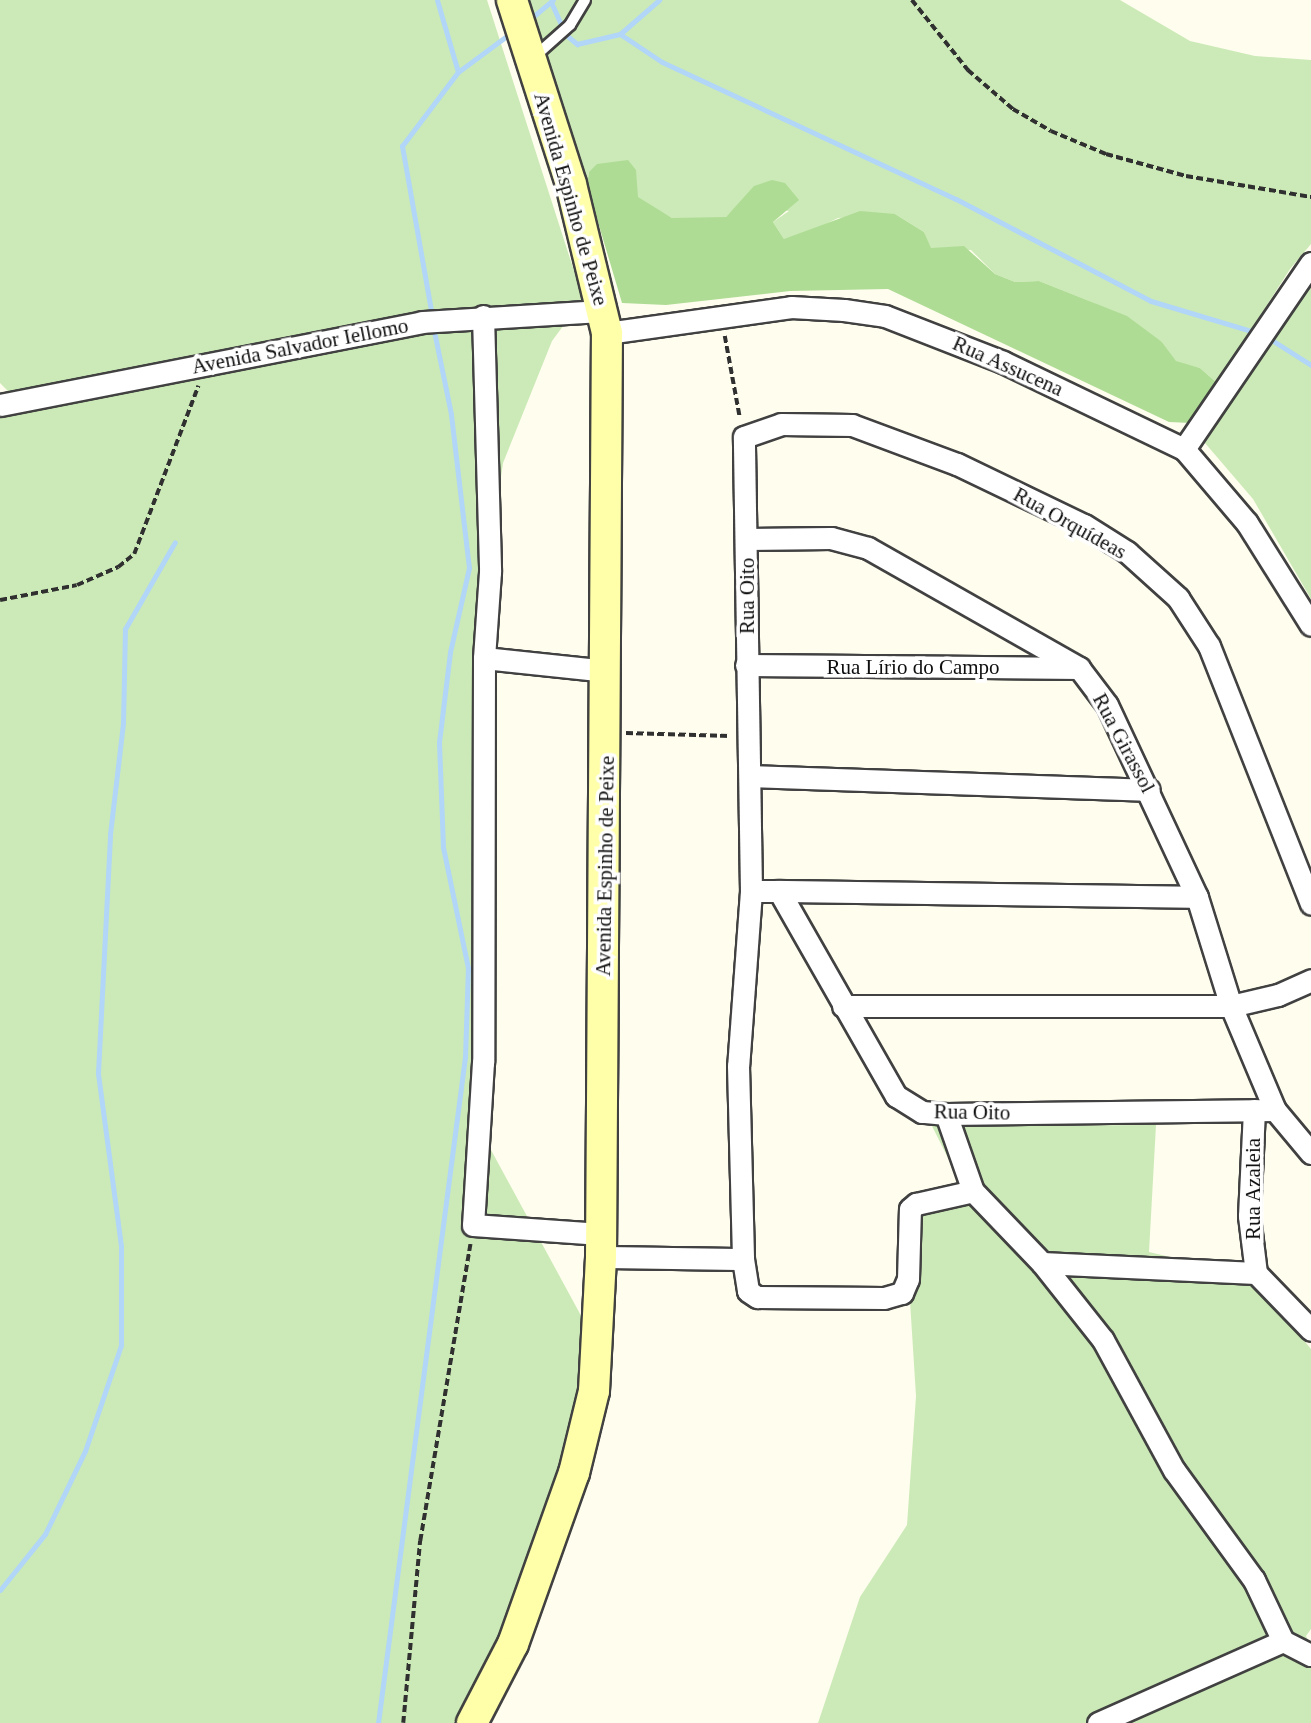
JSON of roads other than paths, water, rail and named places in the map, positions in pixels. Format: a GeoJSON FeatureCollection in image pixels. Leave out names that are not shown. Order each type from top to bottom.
{"type":"FeatureCollection","features":[{"type":"Feature","properties":{"kind":"street","name":"Avenida Espinho de Peixe"},"geometry":{"type":"LineString","coordinates":[[472,1723],[513,1644],[574,1473],[594,1391],[601,1245],[607,671],[605,322],[571,184],[512,0]]}},
{"type":"Feature","properties":{"kind":"street"},"geometry":{"type":"LineString","coordinates":[[1184,449],[1311,263]]}},
{"type":"Feature","properties":{"kind":"street","name":"Rua Assucena"},"geometry":{"type":"LineString","coordinates":[[605,322],[791,307],[885,316],[1003,362],[1184,449],[1247,523],[1311,625]]}},
{"type":"Feature","properties":{"kind":"street","name":"Avenida Salvador Iellomo"},"geometry":{"type":"LineString","coordinates":[[0,405],[422,322],[483,316],[605,322]]}},
{"type":"Feature","properties":{"kind":"street"},"geometry":{"type":"LineString","coordinates":[[483,316],[490,572],[484,658],[483,1062],[473,1225],[601,1245],[743,1259]]}},
{"type":"Feature","properties":{"kind":"street","name":"Rua Orquídeas"},"geometry":{"type":"LineString","coordinates":[[744,470],[744,437],[781,424],[852,425],[957,464],[1084,525],[1127,552],[1178,598],[1209,646],[1311,904]]}},
{"type":"Feature","properties":{"kind":"street","name":"Rua Oito"},"geometry":{"type":"LineString","coordinates":[[744,470],[747,539],[746,666],[752,776],[751,891],[738,1066],[744,1284],[757,1297],[884,1298],[902,1293],[908,1279],[910,1209],[916,1203],[973,1191]]}},
{"type":"Feature","properties":{"kind":"street","name":"Rua Girassol"},"geometry":{"type":"LineString","coordinates":[[747,539],[831,538],[869,548],[1079,667],[1107,705],[1197,897],[1265,1110],[1311,1153]]}},
{"type":"Feature","properties":{"kind":"street"},"geometry":{"type":"LineString","coordinates":[[484,658],[607,671]]}},
{"type":"Feature","properties":{"kind":"street","name":"Rua Lírio do Campo"},"geometry":{"type":"LineString","coordinates":[[746,666],[1079,667]]}},
{"type":"Feature","properties":{"kind":"street"},"geometry":{"type":"LineString","coordinates":[[752,776],[1149,790]]}},
{"type":"Feature","properties":{"kind":"street"},"geometry":{"type":"LineString","coordinates":[[751,891],[1197,897]]}},
{"type":"Feature","properties":{"kind":"street","name":"Rua Oito"},"geometry":{"type":"LineString","coordinates":[[779,891],[896,1096],[922,1112],[946,1114],[1265,1110]]}},
{"type":"Feature","properties":{"kind":"street"},"geometry":{"type":"LineString","coordinates":[[843,1006],[1231,1006],[1278,995],[1311,980]]}},
{"type":"Feature","properties":{"kind":"street","name":"Rua Azaleia"},"geometry":{"type":"LineString","coordinates":[[1256,1273],[1249,1216],[1265,1110]]}},
{"type":"Feature","properties":{"kind":"street"},"geometry":{"type":"LineString","coordinates":[[946,1114],[973,1191],[1042,1263],[1103,1340],[1174,1470],[1254,1580],[1283,1641],[1311,1655]]}},
{"type":"Feature","properties":{"kind":"street"},"geometry":{"type":"LineString","coordinates":[[1042,1263],[1256,1273],[1311,1330]]}},
{"type":"Feature","properties":{"kind":"street"},"geometry":{"type":"LineString","coordinates":[[1098,1723],[1283,1641]]}},
{"type":"Feature","properties":{"kind":"lane"},"geometry":{"type":"LineString","coordinates":[[531,60],[570,25],[584,0]]}},
{"type":"Feature","properties":{"kind":"waterway"},"geometry":{"type":"LineString","coordinates":[[437,0],[458,72]]}},
{"type":"Feature","properties":{"kind":"waterway"},"geometry":{"type":"LineString","coordinates":[[529,20],[553,0]]}},
{"type":"Feature","properties":{"kind":"waterway"},"geometry":{"type":"LineString","coordinates":[[551,2],[565,34],[577,44],[620,34],[659,0]]}},
{"type":"Feature","properties":{"kind":"waterway"},"geometry":{"type":"LineString","coordinates":[[432,316],[402,146],[458,72],[512,32]]}},
{"type":"Feature","properties":{"kind":"waterway"},"geometry":{"type":"LineString","coordinates":[[620,34],[662,62],[956,199],[1151,301],[1258,333]]}},
{"type":"Feature","properties":{"kind":"waterway"},"geometry":{"type":"LineString","coordinates":[[378,1723],[465,1057],[468,968],[443,847],[439,742],[450,652],[469,568],[451,414],[433,326]]}},
{"type":"Feature","properties":{"kind":"waterway"},"geometry":{"type":"LineString","coordinates":[[1267,337],[1311,365]]}},
{"type":"Feature","properties":{"kind":"waterway"},"geometry":{"type":"LineString","coordinates":[[0,1590],[45,1534],[85,1451],[121,1345],[121,1246],[98,1073],[110,834],[123,723],[125,629],[175,542]]}}]}
